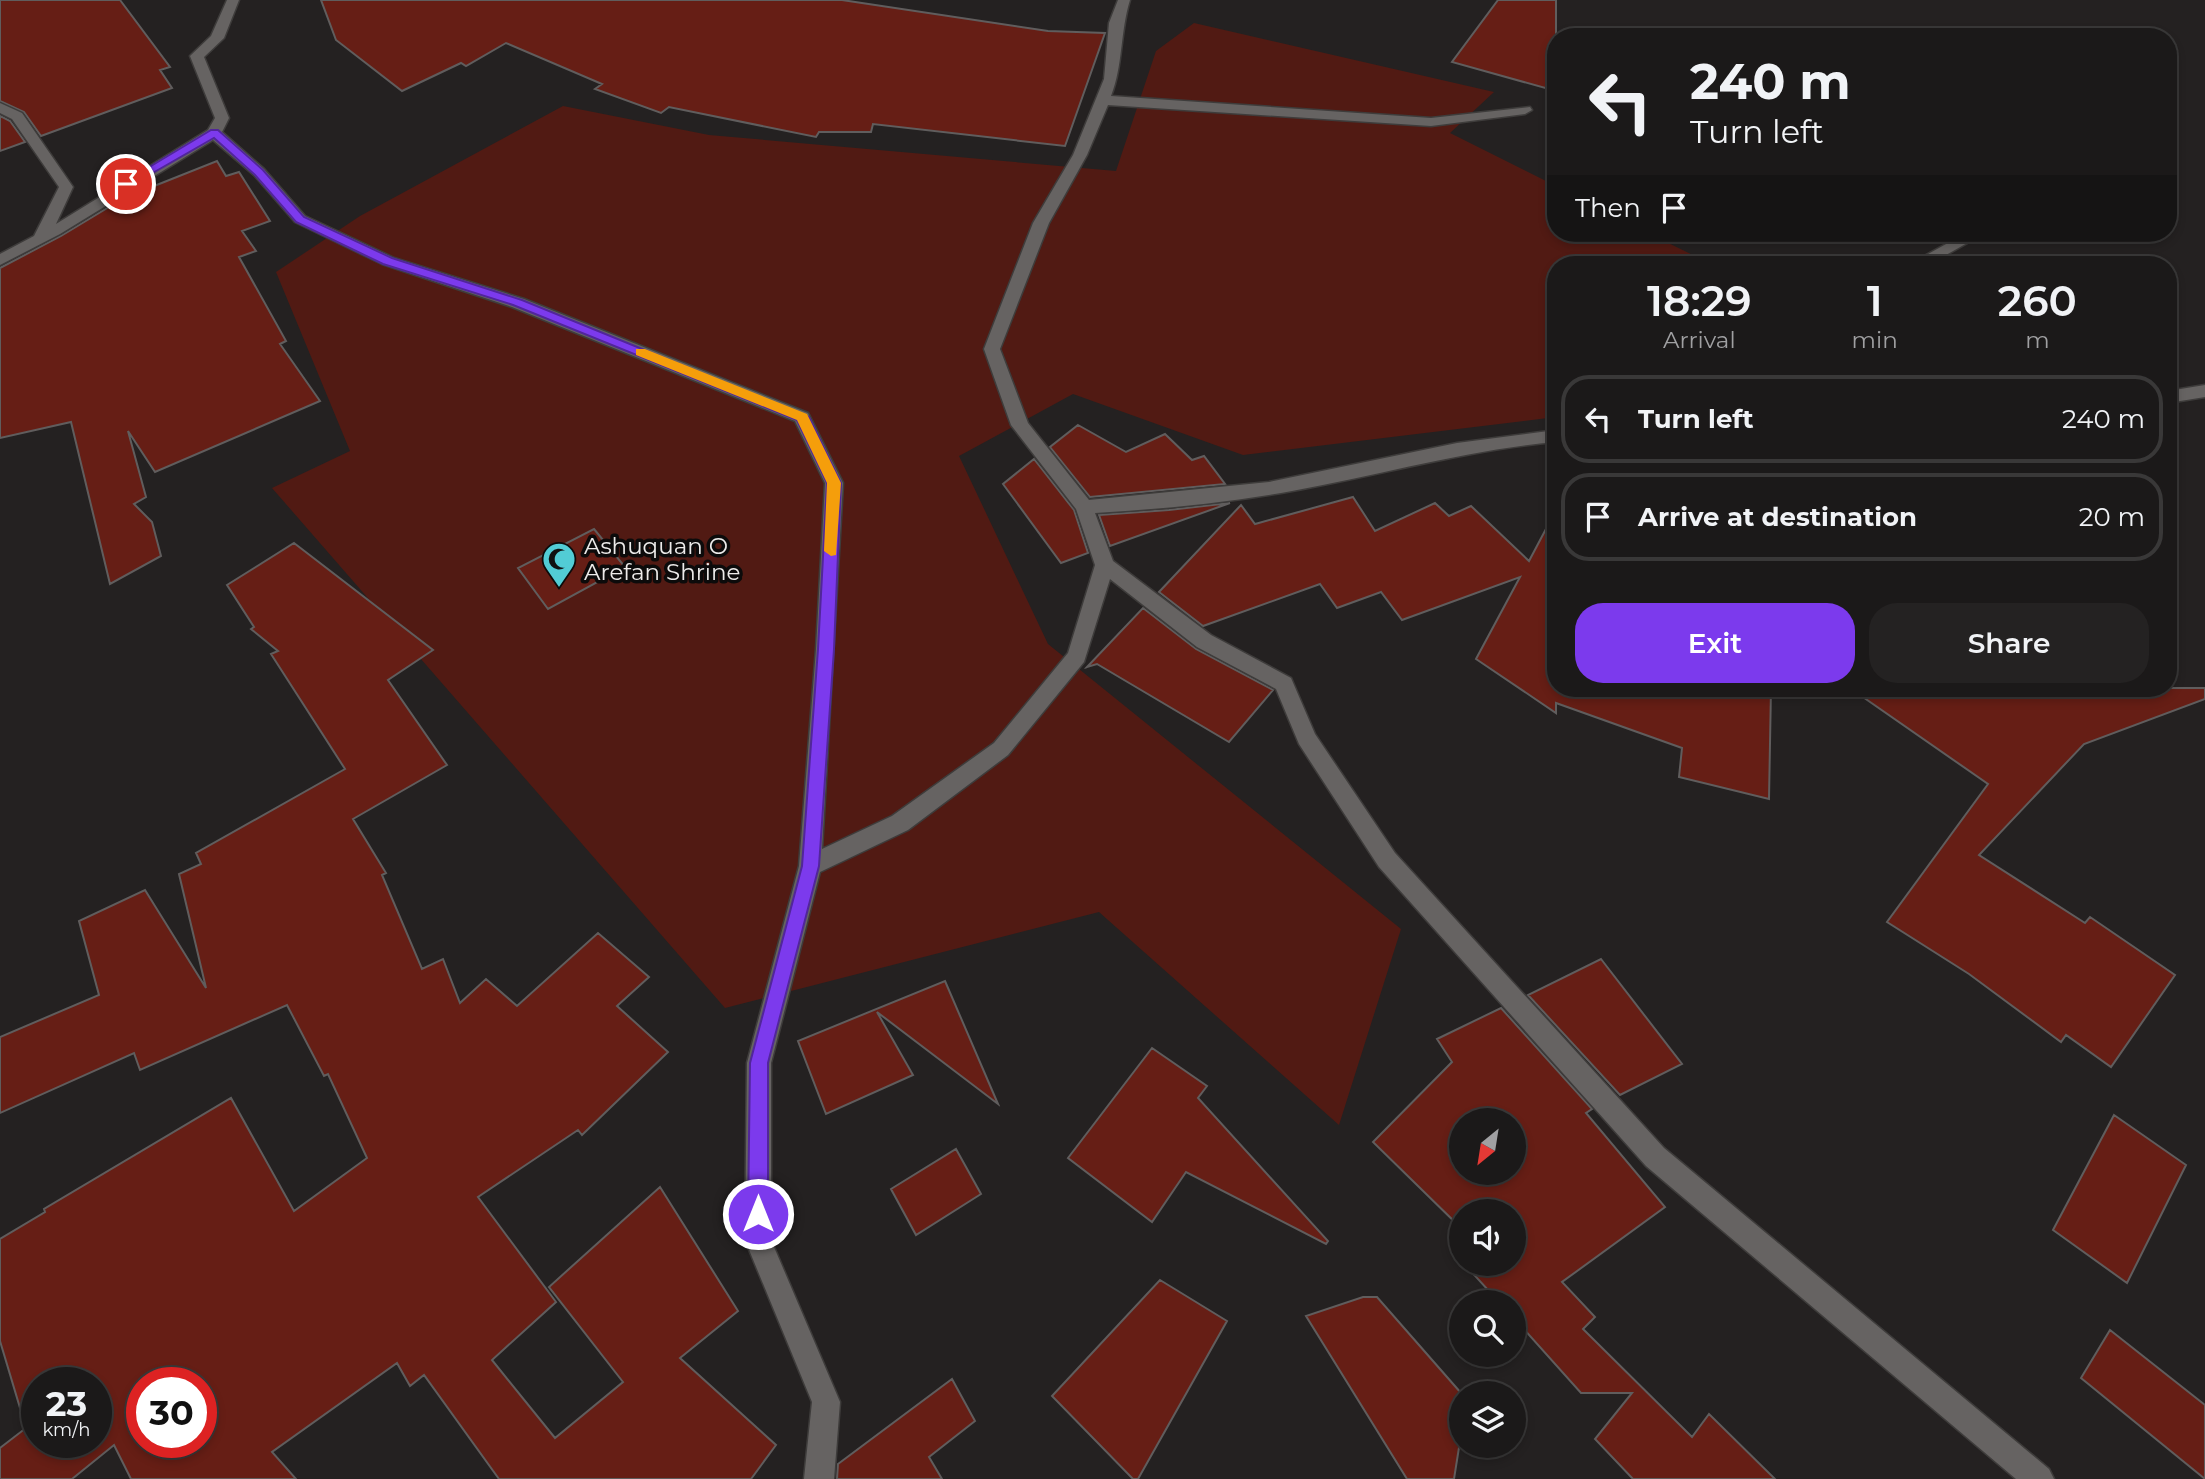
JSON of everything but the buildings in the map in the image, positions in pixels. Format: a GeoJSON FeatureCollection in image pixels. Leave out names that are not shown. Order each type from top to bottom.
{"type":"FeatureCollection","features":[{"type":"Feature","properties":{"kind":"street"},"geometry":{"type":"LineString","coordinates":[[0,260],[40,240],[126,184],[215,133],[222,118],[197,56],[217,38],[233,0]]}},
{"type":"Feature","properties":{"kind":"street"},"geometry":{"type":"LineString","coordinates":[[1124,0],[1116,23],[1111,79],[1080,155],[1041,223],[992,348],[1020,425],[1084,506],[1105,565],[1204,642],[1284,684],[1306,738],[1387,860],[1655,1157],[2039,1479]]}},
{"type":"Feature","properties":{"kind":"street"},"geometry":{"type":"LineString","coordinates":[[1101,100],[1431,122],[1525,110]]}},
{"type":"Feature","properties":{"kind":"street"},"geometry":{"type":"LineString","coordinates":[[0,107],[17,116],[66,187],[40,240]]}},
{"type":"Feature","properties":{"kind":"street"},"geometry":{"type":"LineString","coordinates":[[215,133],[259,172],[300,219],[388,261],[518,303],[802,417],[834,483],[810,866],[759,1063],[758,1240],[826,1402],[819,1479]]}},
{"type":"Feature","properties":{"kind":"street"},"geometry":{"type":"LineString","coordinates":[[1933,256],[1960,242]]}},
{"type":"Feature","properties":{"kind":"street"},"geometry":{"type":"LineString","coordinates":[[2177,396],[2205,391]]}},
{"type":"Feature","properties":{"kind":"street"},"geometry":{"type":"LineString","coordinates":[[1084,506],[1196,501],[1294,484],[1515,438],[1547,436]]}},
{"type":"Feature","properties":{"kind":"street"},"geometry":{"type":"LineString","coordinates":[[810,866],[900,823],[1001,749],[1077,656],[1105,565]]}},
{"type":"Feature","properties":{"kind":"shaded area"},"geometry":{"type":"Polygon","coordinates":[[[1194,23],[1494,92],[1450,133],[1547,182],[1547,242],[1666,242],[1695,256],[1547,256],[1547,418],[1243,455],[1073,394],[959,456],[1048,644],[1401,929],[1339,1125],[1099,912],[725,1008],[272,488],[350,451],[276,272],[360,216],[563,106],[709,135],[1116,171],[1156,51],[1194,23]]]}},
{"type":"Feature","properties":{"kind":"slow traffic"},"geometry":{"type":"LineString","coordinates":[[641,352],[802,417],[834,483],[831,551]]}},
{"type":"Feature","properties":{"kind":"place","name":"Ashuquan O Arefan Shrine"},"geometry":{"type":"Point","coordinates":[559,589]}},
{"type":"Feature","properties":{"kind":"route"},"geometry":{"type":"LineString","coordinates":[[126,184],[215,133],[259,172],[300,219],[388,261],[518,303],[802,417],[834,483],[826,649],[810,866],[759,1063],[758,1214]]}}]}
